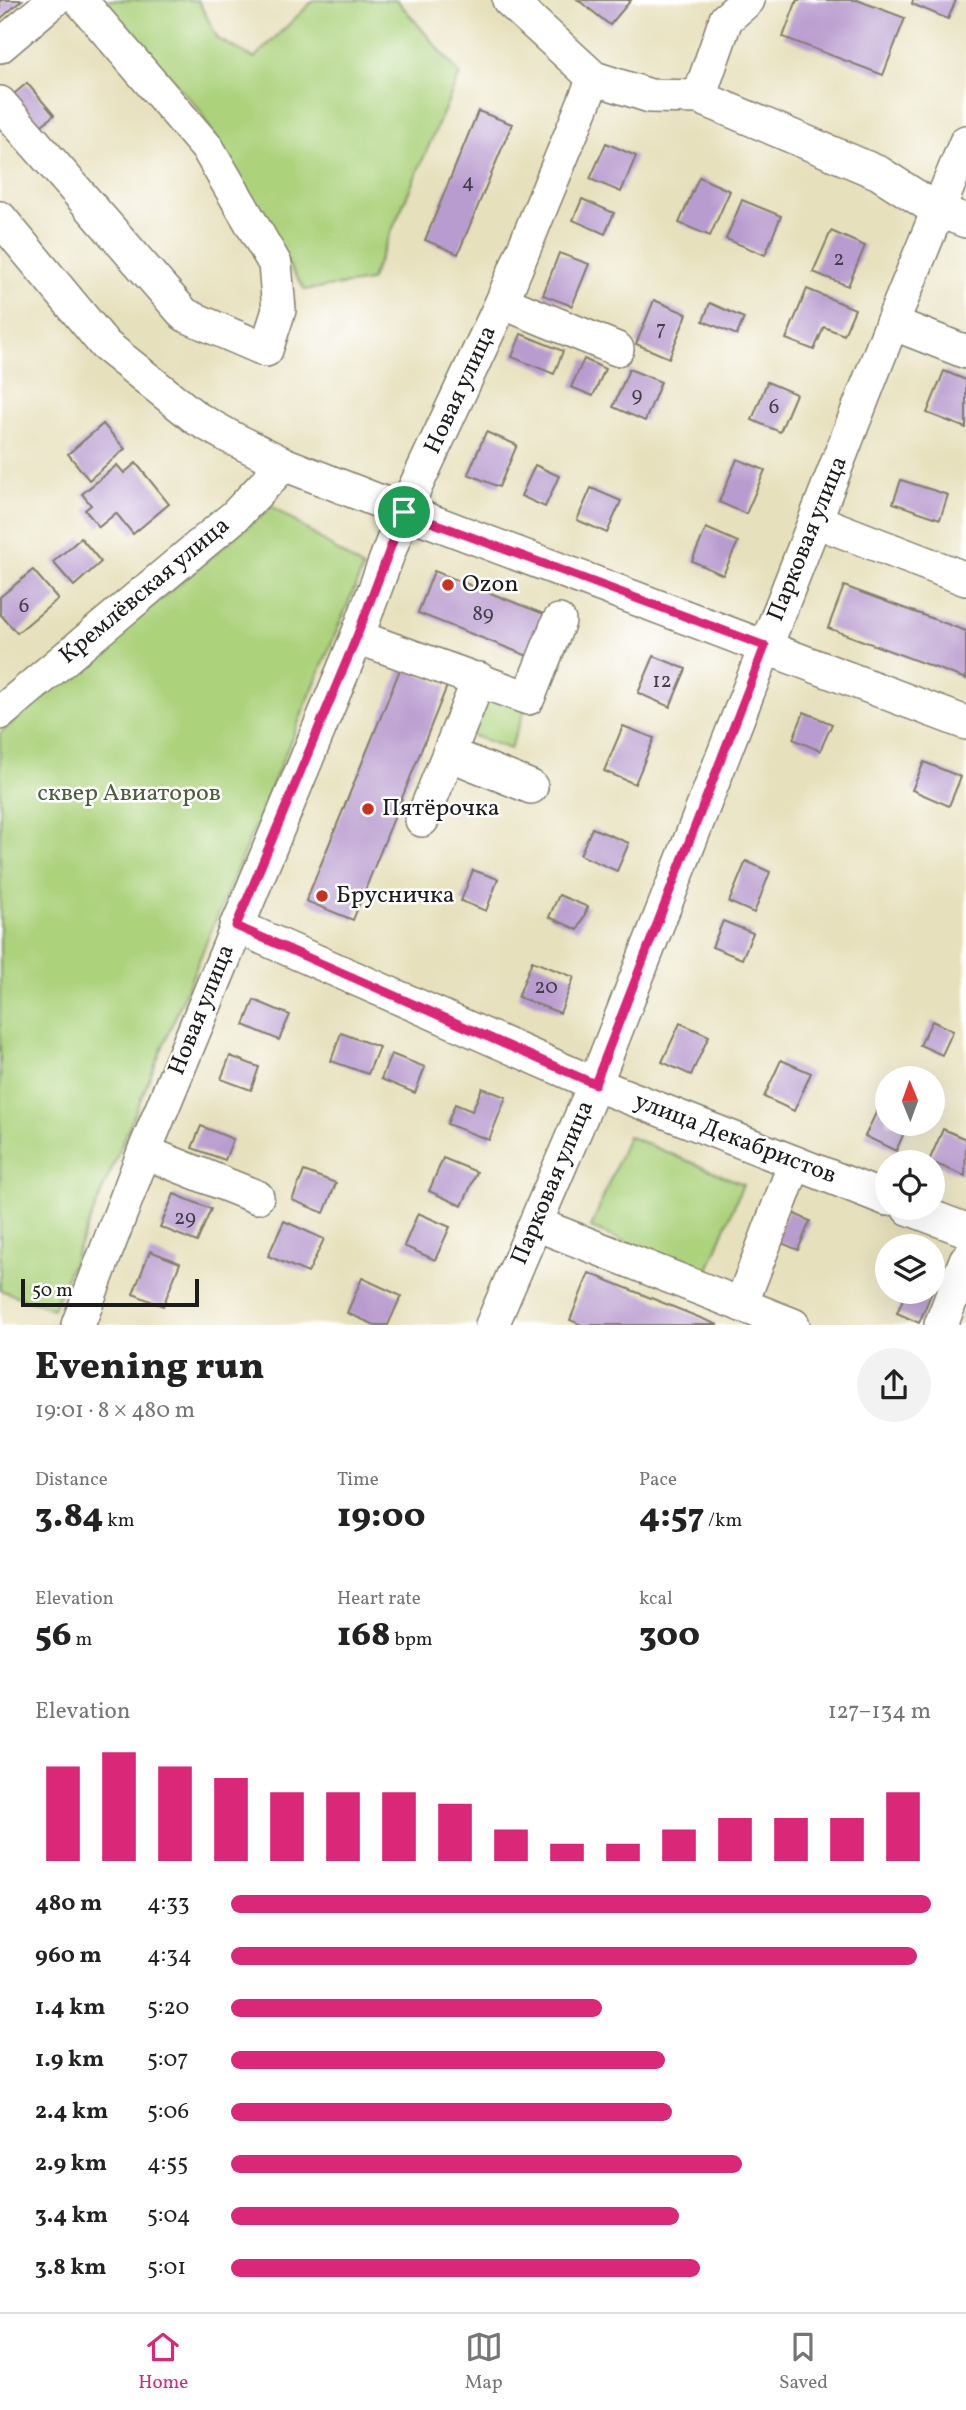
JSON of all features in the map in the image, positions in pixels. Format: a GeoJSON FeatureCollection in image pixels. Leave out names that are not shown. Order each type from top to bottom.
{"type":"FeatureCollection","features":[{"type":"Feature","properties":{"kind":"street"},"geometry":{"type":"LineString","coordinates":[[0,46],[54,0]]}},
{"type":"Feature","properties":{"kind":"street"},"geometry":{"type":"LineString","coordinates":[[0,103],[185,315],[266,350],[279,310],[275,264],[208,149],[80,0]]}},
{"type":"Feature","properties":{"kind":"street"},"geometry":{"type":"LineString","coordinates":[[509,0],[594,78],[650,96],[699,97],[879,173],[952,215]]}},
{"type":"Feature","properties":{"kind":"street"},"geometry":{"type":"LineString","coordinates":[[699,97],[726,19],[748,0]]}},
{"type":"Feature","properties":{"kind":"street","name":"Новая улица"},"geometry":{"type":"LineString","coordinates":[[78,1325],[144,1152],[357,636],[404,512],[502,302],[594,78]]}},
{"type":"Feature","properties":{"kind":"street","name":"Парковая улица"},"geometry":{"type":"LineString","coordinates":[[492,1325],[595,1084],[892,323],[952,215],[966,142]]}},
{"type":"Feature","properties":{"kind":"street"},"geometry":{"type":"LineString","coordinates":[[0,218],[105,345],[195,418],[284,464],[404,512],[966,723]]}},
{"type":"Feature","properties":{"kind":"street"},"geometry":{"type":"LineString","coordinates":[[502,302],[617,349]]}},
{"type":"Feature","properties":{"kind":"street"},"geometry":{"type":"LineString","coordinates":[[892,323],[966,352]]}},
{"type":"Feature","properties":{"kind":"street","name":"Кремлёвская улица"},"geometry":{"type":"LineString","coordinates":[[0,713],[235,516],[284,464]]}},
{"type":"Feature","properties":{"kind":"street"},"geometry":{"type":"LineString","coordinates":[[816,521],[966,579]]}},
{"type":"Feature","properties":{"kind":"street"},"geometry":{"type":"LineString","coordinates":[[357,636],[528,698],[559,621]]}},
{"type":"Feature","properties":{"kind":"street"},"geometry":{"type":"LineString","coordinates":[[422,820],[479,679]]}},
{"type":"Feature","properties":{"kind":"street"},"geometry":{"type":"LineString","coordinates":[[449,754],[531,787]]}},
{"type":"Feature","properties":{"kind":"street","name":"улица Декабристов"},"geometry":{"type":"LineString","coordinates":[[236,926],[595,1084],[875,1194]]}},
{"type":"Feature","properties":{"kind":"street"},"geometry":{"type":"LineString","coordinates":[[144,1152],[257,1197]]}},
{"type":"Feature","properties":{"kind":"street"},"geometry":{"type":"LineString","coordinates":[[741,1305],[796,1163]]}},
{"type":"Feature","properties":{"kind":"street"},"geometry":{"type":"LineString","coordinates":[[940,1220],[966,1230]]}},
{"type":"Feature","properties":{"kind":"street"},"geometry":{"type":"LineString","coordinates":[[536,1224],[793,1325]]}},
{"type":"Feature","properties":{"kind":"street"},"geometry":{"type":"LineString","coordinates":[[941,1325],[966,1260]]}},
{"type":"Feature","properties":{"kind":"green space"},"geometry":{"type":"Polygon","coordinates":[[[105,0],[198,0],[218,39],[254,58],[314,0],[397,0],[460,74],[370,281],[305,290],[259,220],[199,109],[104,5],[105,0]]]}},
{"type":"Feature","properties":{"kind":"green space","name":"сквер Авиаторов"},"geometry":{"type":"Polygon","coordinates":[[[272,506],[363,568],[53,1309],[0,1290],[0,733],[272,506]]]}},
{"type":"Feature","properties":{"kind":"green space"},"geometry":{"type":"Polygon","coordinates":[[[485,688],[527,704],[510,749],[468,734],[485,688]]]}},
{"type":"Feature","properties":{"kind":"green space"},"geometry":{"type":"Polygon","coordinates":[[[628,1136],[743,1184],[706,1275],[591,1228],[628,1136]]]}},
{"type":"Feature","properties":{"kind":"building"},"geometry":{"type":"Polygon","coordinates":[[[0,0],[22,0],[0,19],[0,0]]]}},
{"type":"Feature","properties":{"kind":"building"},"geometry":{"type":"Polygon","coordinates":[[[578,0],[631,0],[610,25],[578,0]]]}},
{"type":"Feature","properties":{"kind":"building"},"geometry":{"type":"Polygon","coordinates":[[[797,0],[857,0],[905,18],[883,75],[783,37],[797,0]]]}},
{"type":"Feature","properties":{"kind":"building"},"geometry":{"type":"Polygon","coordinates":[[[913,0],[956,0],[948,19],[912,4],[913,0]]]}},
{"type":"Feature","properties":{"kind":"building"},"geometry":{"type":"Polygon","coordinates":[[[27,83],[54,115],[36,130],[9,98],[27,83]]]}},
{"type":"Feature","properties":{"kind":"building"},"geometry":{"type":"Polygon","coordinates":[[[478,111],[512,124],[458,254],[425,240],[478,111]]]}},
{"type":"Feature","properties":{"kind":"building"},"geometry":{"type":"Polygon","coordinates":[[[606,143],[636,156],[621,192],[590,179],[606,143]]]}},
{"type":"Feature","properties":{"kind":"building"},"geometry":{"type":"Polygon","coordinates":[[[699,177],[730,191],[710,236],[679,223],[699,177]]]}},
{"type":"Feature","properties":{"kind":"building"},"geometry":{"type":"Polygon","coordinates":[[[582,199],[614,213],[605,234],[573,220],[582,199]]]}},
{"type":"Feature","properties":{"kind":"building"},"geometry":{"type":"Polygon","coordinates":[[[742,200],[781,216],[765,255],[726,239],[742,200]]]}},
{"type":"Feature","properties":{"kind":"building"},"geometry":{"type":"Polygon","coordinates":[[[831,231],[865,246],[848,286],[813,272],[831,231]]]}},
{"type":"Feature","properties":{"kind":"building"},"geometry":{"type":"Polygon","coordinates":[[[559,253],[589,264],[572,306],[543,295],[559,253]]]}},
{"type":"Feature","properties":{"kind":"building"},"geometry":{"type":"Polygon","coordinates":[[[807,289],[855,309],[844,335],[824,327],[814,350],[786,339],[807,289]]]}},
{"type":"Feature","properties":{"kind":"building"},"geometry":{"type":"Polygon","coordinates":[[[654,300],[687,314],[669,358],[636,344],[654,300]]]}},
{"type":"Feature","properties":{"kind":"building"},"geometry":{"type":"Polygon","coordinates":[[[710,303],[744,318],[737,335],[703,321],[710,303]]]}},
{"type":"Feature","properties":{"kind":"building"},"geometry":{"type":"Polygon","coordinates":[[[521,334],[563,351],[554,374],[512,357],[521,334]]]}},
{"type":"Feature","properties":{"kind":"building"},"geometry":{"type":"Polygon","coordinates":[[[584,359],[605,369],[593,396],[571,387],[584,359]]]}},
{"type":"Feature","properties":{"kind":"building"},"geometry":{"type":"Polygon","coordinates":[[[629,369],[661,382],[645,421],[613,407],[629,369]]]}},
{"type":"Feature","properties":{"kind":"building"},"geometry":{"type":"Polygon","coordinates":[[[944,371],[966,380],[966,428],[927,413],[944,371]]]}},
{"type":"Feature","properties":{"kind":"building"},"geometry":{"type":"Polygon","coordinates":[[[767,382],[796,394],[780,432],[752,420],[767,382]]]}},
{"type":"Feature","properties":{"kind":"building"},"geometry":{"type":"Polygon","coordinates":[[[103,424],[125,449],[89,480],[68,454],[103,424]]]}},
{"type":"Feature","properties":{"kind":"building"},"geometry":{"type":"Polygon","coordinates":[[[486,432],[517,445],[499,487],[468,474],[486,432]]]}},
{"type":"Feature","properties":{"kind":"building"},"geometry":{"type":"Polygon","coordinates":[[[737,459],[765,470],[746,514],[719,502],[737,459]]]}},
{"type":"Feature","properties":{"kind":"building"},"geometry":{"type":"Polygon","coordinates":[[[136,463],[169,504],[133,534],[116,513],[99,527],[85,510],[91,505],[82,494],[117,465],[124,473],[136,463]]]}},
{"type":"Feature","properties":{"kind":"building"},"geometry":{"type":"Polygon","coordinates":[[[535,465],[559,476],[545,507],[521,496],[535,465]]]}},
{"type":"Feature","properties":{"kind":"building"},"geometry":{"type":"Polygon","coordinates":[[[901,480],[948,495],[940,519],[893,503],[901,480]]]}},
{"type":"Feature","properties":{"kind":"building"},"geometry":{"type":"Polygon","coordinates":[[[591,488],[621,501],[607,533],[577,520],[591,488]]]}},
{"type":"Feature","properties":{"kind":"building"},"geometry":{"type":"Polygon","coordinates":[[[706,528],[738,542],[723,575],[692,561],[706,528]]]}},
{"type":"Feature","properties":{"kind":"building"},"geometry":{"type":"Polygon","coordinates":[[[81,538],[101,562],[74,586],[53,562],[81,538]]]}},
{"type":"Feature","properties":{"kind":"building"},"geometry":{"type":"Polygon","coordinates":[[[33,570],[58,599],[17,633],[0,614],[0,597],[33,570]]]}},
{"type":"Feature","properties":{"kind":"building"},"geometry":{"type":"Polygon","coordinates":[[[434,571],[549,616],[533,658],[418,613],[434,571]]]}},
{"type":"Feature","properties":{"kind":"building"},"geometry":{"type":"Polygon","coordinates":[[[844,586],[966,631],[966,679],[828,628],[844,586]]]}},
{"type":"Feature","properties":{"kind":"building"},"geometry":{"type":"Polygon","coordinates":[[[654,656],[686,669],[670,707],[638,693],[654,656]]]}},
{"type":"Feature","properties":{"kind":"building"},"geometry":{"type":"Polygon","coordinates":[[[401,667],[447,686],[353,920],[306,901],[401,667]]]}},
{"type":"Feature","properties":{"kind":"building"},"geometry":{"type":"Polygon","coordinates":[[[804,712],[832,724],[820,751],[793,739],[804,712]]]}},
{"type":"Feature","properties":{"kind":"building"},"geometry":{"type":"Polygon","coordinates":[[[623,726],[654,738],[635,784],[604,771],[623,726]]]}},
{"type":"Feature","properties":{"kind":"building"},"geometry":{"type":"Polygon","coordinates":[[[924,762],[961,777],[949,806],[912,790],[924,762]]]}},
{"type":"Feature","properties":{"kind":"building"},"geometry":{"type":"Polygon","coordinates":[[[592,828],[629,843],[617,871],[580,855],[592,828]]]}},
{"type":"Feature","properties":{"kind":"building"},"geometry":{"type":"Polygon","coordinates":[[[746,861],[770,872],[754,913],[729,902],[746,861]]]}},
{"type":"Feature","properties":{"kind":"building"},"geometry":{"type":"Polygon","coordinates":[[[473,870],[498,879],[486,911],[461,901],[473,870]]]}},
{"type":"Feature","properties":{"kind":"building"},"geometry":{"type":"Polygon","coordinates":[[[559,895],[588,907],[578,930],[549,917],[559,895]]]}},
{"type":"Feature","properties":{"kind":"building"},"geometry":{"type":"Polygon","coordinates":[[[723,921],[753,933],[742,959],[712,947],[723,921]]]}},
{"type":"Feature","properties":{"kind":"building"},"geometry":{"type":"Polygon","coordinates":[[[532,961],[574,977],[560,1013],[518,997],[532,961]]]}},
{"type":"Feature","properties":{"kind":"building"},"geometry":{"type":"Polygon","coordinates":[[[254,1000],[290,1015],[279,1040],[244,1025],[254,1000]]]}},
{"type":"Feature","properties":{"kind":"building"},"geometry":{"type":"Polygon","coordinates":[[[932,1021],[953,1031],[942,1055],[920,1045],[932,1021]]]}},
{"type":"Feature","properties":{"kind":"building"},"geometry":{"type":"Polygon","coordinates":[[[680,1023],[709,1036],[691,1075],[662,1062],[680,1023]]]}},
{"type":"Feature","properties":{"kind":"building"},"geometry":{"type":"Polygon","coordinates":[[[341,1033],[379,1047],[368,1074],[331,1061],[341,1033]]]}},
{"type":"Feature","properties":{"kind":"building"},"geometry":{"type":"Polygon","coordinates":[[[391,1054],[425,1067],[415,1093],[381,1079],[391,1054]]]}},
{"type":"Feature","properties":{"kind":"building"},"geometry":{"type":"Polygon","coordinates":[[[230,1056],[259,1067],[251,1090],[221,1079],[230,1056]]]}},
{"type":"Feature","properties":{"kind":"building"},"geometry":{"type":"Polygon","coordinates":[[[781,1060],[811,1073],[794,1111],[764,1097],[781,1060]]]}},
{"type":"Feature","properties":{"kind":"building"},"geometry":{"type":"Polygon","coordinates":[[[482,1088],[506,1097],[489,1140],[447,1124],[455,1104],[472,1111],[482,1088]]]}},
{"type":"Feature","properties":{"kind":"building"},"geometry":{"type":"Polygon","coordinates":[[[875,1115],[875,1136],[903,1136],[896,1150],[894,1150],[865,1136],[875,1115]]]}},
{"type":"Feature","properties":{"kind":"building"},"geometry":{"type":"Polygon","coordinates":[[[201,1126],[233,1139],[225,1160],[192,1148],[201,1126]]]}},
{"type":"Feature","properties":{"kind":"building"},"geometry":{"type":"Polygon","coordinates":[[[945,1130],[966,1139],[965,1176],[945,1168],[945,1150],[934,1150],[940,1136],[945,1136],[945,1130]]]}},
{"type":"Feature","properties":{"kind":"building"},"geometry":{"type":"Polygon","coordinates":[[[443,1158],[477,1172],[462,1206],[429,1191],[443,1158]]]}},
{"type":"Feature","properties":{"kind":"building"},"geometry":{"type":"Polygon","coordinates":[[[304,1171],[336,1183],[324,1213],[292,1200],[304,1171]]]}},
{"type":"Feature","properties":{"kind":"building"},"geometry":{"type":"Polygon","coordinates":[[[174,1194],[211,1209],[197,1242],[160,1227],[174,1194]]]}},
{"type":"Feature","properties":{"kind":"building"},"geometry":{"type":"Polygon","coordinates":[[[788,1211],[810,1221],[798,1250],[775,1240],[788,1211]]]}},
{"type":"Feature","properties":{"kind":"building"},"geometry":{"type":"Polygon","coordinates":[[[418,1213],[450,1227],[435,1260],[404,1246],[418,1213]]]}},
{"type":"Feature","properties":{"kind":"building"},"geometry":{"type":"Polygon","coordinates":[[[284,1221],[324,1239],[308,1273],[268,1256],[284,1221]]]}},
{"type":"Feature","properties":{"kind":"building"},"geometry":{"type":"Polygon","coordinates":[[[150,1251],[180,1263],[163,1306],[133,1294],[150,1251]]]}},
{"type":"Feature","properties":{"kind":"building"},"geometry":{"type":"Polygon","coordinates":[[[589,1273],[718,1325],[582,1325],[570,1320],[589,1273]]]}},
{"type":"Feature","properties":{"kind":"building"},"geometry":{"type":"Polygon","coordinates":[[[362,1278],[401,1296],[388,1325],[375,1325],[347,1313],[362,1278]]]}},
{"type":"Feature","properties":{"kind":"building"},"geometry":{"type":"Polygon","coordinates":[[[901,1304],[927,1304],[919,1323],[897,1313],[901,1304]]]}},
{"type":"Feature","properties":{"kind":"place","name":"Ozon"},"geometry":{"type":"Point","coordinates":[448,585]}},
{"type":"Feature","properties":{"kind":"place","name":"Пятёрочка"},"geometry":{"type":"Point","coordinates":[368,809]}},
{"type":"Feature","properties":{"kind":"place","name":"Брусничка"},"geometry":{"type":"Point","coordinates":[322,896]}},
{"type":"Feature","properties":{"kind":"route"},"geometry":{"type":"LineString","coordinates":[[404,512],[765,646],[595,1084],[236,926],[357,636],[404,512]]}}]}
